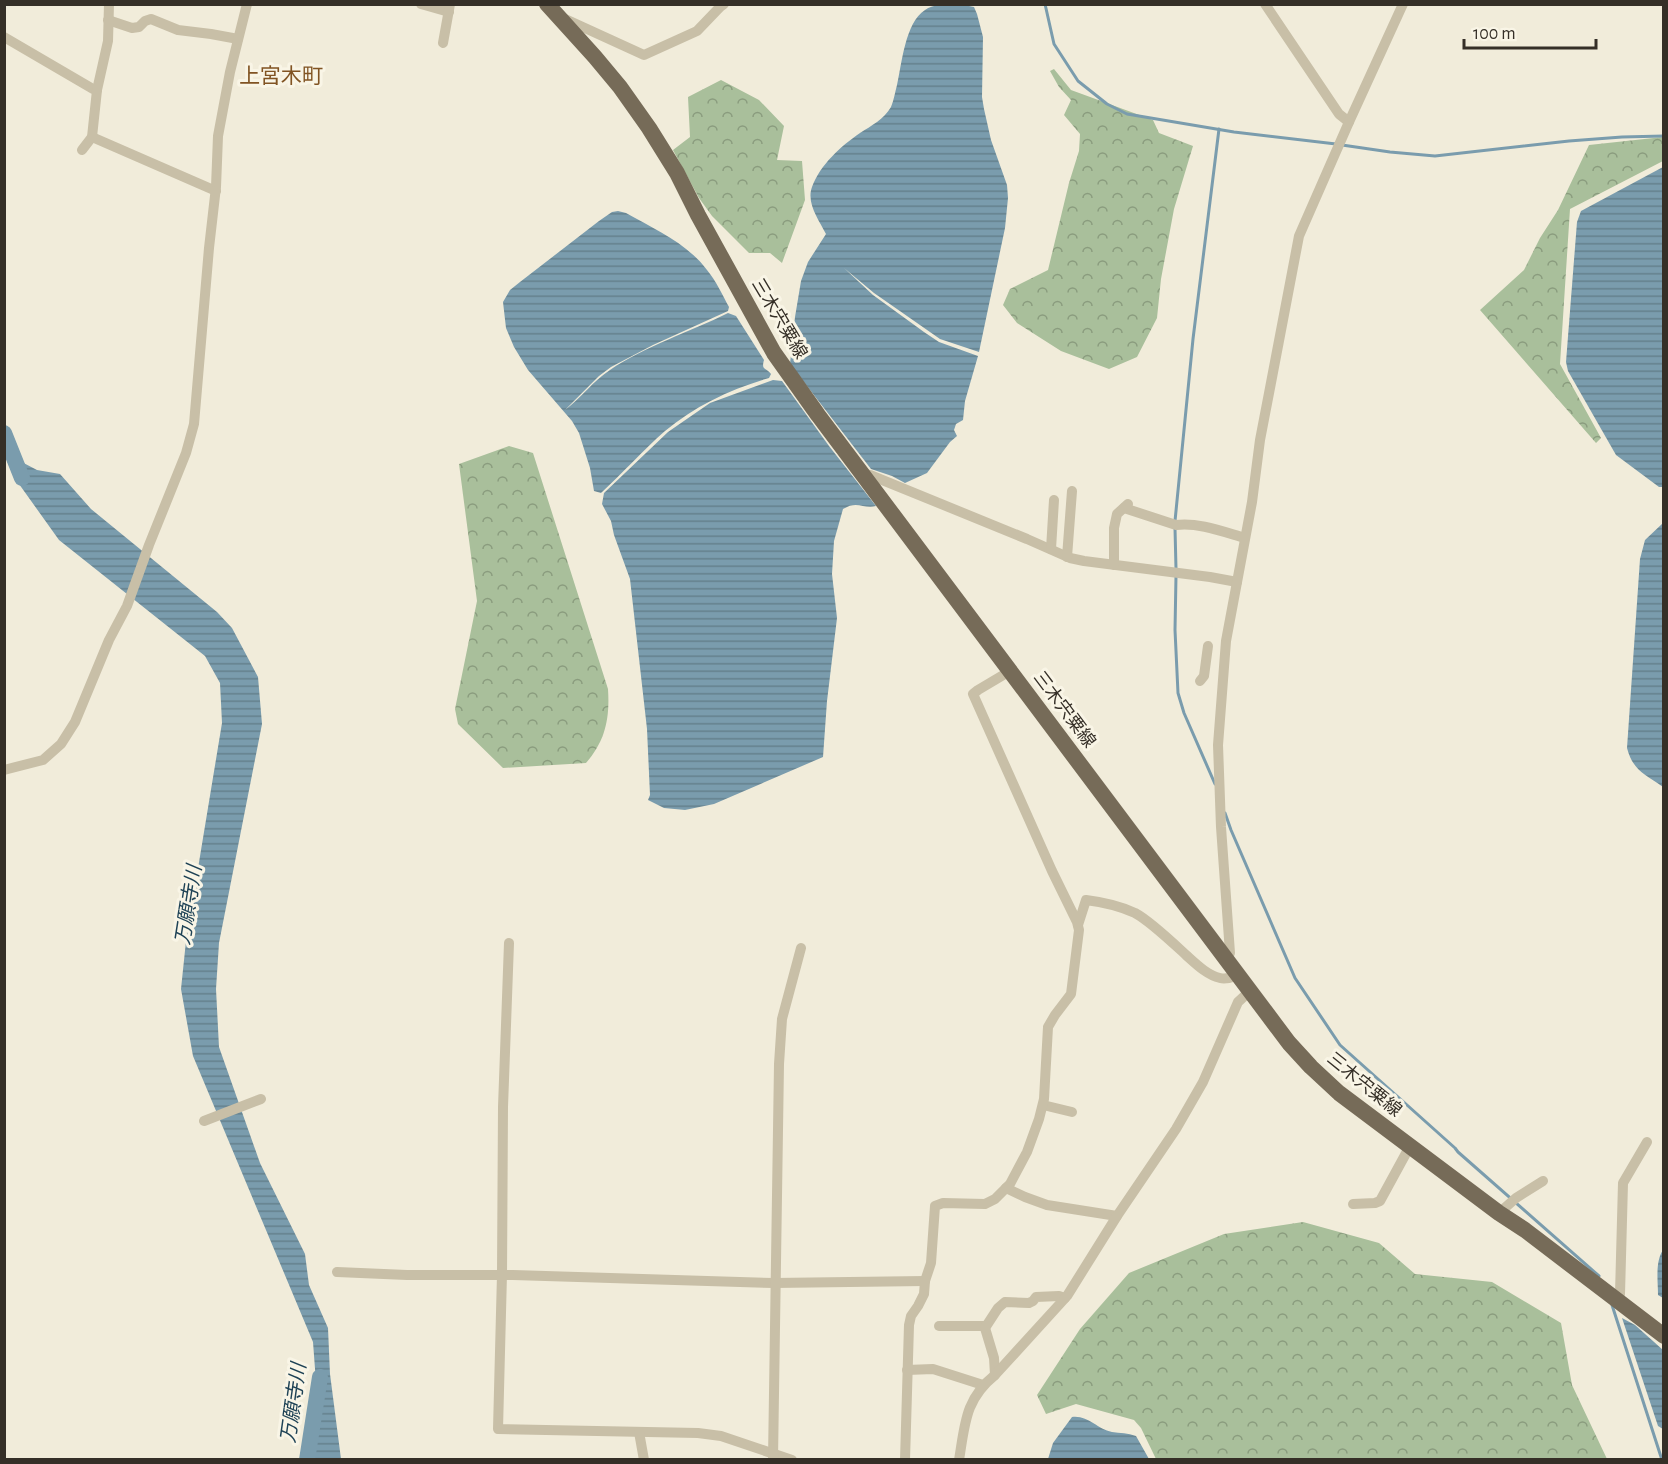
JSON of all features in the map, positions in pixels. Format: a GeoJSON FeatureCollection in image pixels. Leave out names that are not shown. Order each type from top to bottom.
{"type":"FeatureCollection","features":[{"type":"Feature","properties":{"kind":"main road","name":"三木宍粟線"},"geometry":{"type":"LineString","coordinates":[[547,4],[620,87],[649,128],[774,353],[1289,1043],[1339,1093],[1664,1336]]}},
{"type":"Feature","properties":{"kind":"street"},"geometry":{"type":"LineString","coordinates":[[82,150],[92,137],[97,90],[108,41],[109,4]]}},
{"type":"Feature","properties":{"kind":"street"},"geometry":{"type":"LineString","coordinates":[[4,770],[43,760],[61,744],[75,722],[109,640],[127,606],[186,453],[194,424],[216,191],[218,136],[230,72],[247,4]]}},
{"type":"Feature","properties":{"kind":"street"},"geometry":{"type":"LineString","coordinates":[[421,4],[450,8],[443,43]]}},
{"type":"Feature","properties":{"kind":"street"},"geometry":{"type":"LineString","coordinates":[[560,18],[565,18],[644,55],[697,31],[724,4]]}},
{"type":"Feature","properties":{"kind":"street"},"geometry":{"type":"LineString","coordinates":[[1265,4],[1340,114],[1349,122]]}},
{"type":"Feature","properties":{"kind":"street"},"geometry":{"type":"LineString","coordinates":[[1225,958],[1230,953],[1218,745],[1225,651],[1252,502],[1260,440],[1299,236],[1403,4]]}},
{"type":"Feature","properties":{"kind":"street"},"geometry":{"type":"LineString","coordinates":[[108,20],[132,28],[139,27],[151,19],[178,30],[238,39]]}},
{"type":"Feature","properties":{"kind":"street"},"geometry":{"type":"LineString","coordinates":[[4,37],[97,90]]}},
{"type":"Feature","properties":{"kind":"street"},"geometry":{"type":"LineString","coordinates":[[92,137],[216,191]]}},
{"type":"Feature","properties":{"kind":"street"},"geometry":{"type":"LineString","coordinates":[[863,474],[1067,557],[1237,582]]}},
{"type":"Feature","properties":{"kind":"street"},"geometry":{"type":"LineString","coordinates":[[1067,557],[1072,491]]}},
{"type":"Feature","properties":{"kind":"street"},"geometry":{"type":"LineString","coordinates":[[1050,549],[1054,500]]}},
{"type":"Feature","properties":{"kind":"street"},"geometry":{"type":"LineString","coordinates":[[1114,565],[1114,528],[1117,514],[1126,506],[1176,525],[1200,527],[1245,538]]}},
{"type":"Feature","properties":{"kind":"street"},"geometry":{"type":"LineString","coordinates":[[1223,680],[1202,679],[1204,644],[1225,651]]}},
{"type":"Feature","properties":{"kind":"street"},"geometry":{"type":"LineString","coordinates":[[905,1460],[909,1324],[924,1294],[925,1281],[931,1263],[935,1206],[944,1203],[985,1204],[1010,1184],[1027,1152],[1043,1105],[1048,1028],[1071,994],[1078,925],[1015,791],[973,694],[1010,671]]}},
{"type":"Feature","properties":{"kind":"street"},"geometry":{"type":"LineString","coordinates":[[1078,925],[1086,900],[1118,907],[1136,914],[1212,975],[1221,979],[1238,975]]}},
{"type":"Feature","properties":{"kind":"street"},"geometry":{"type":"LineString","coordinates":[[509,944],[503,1107],[498,1429],[698,1433],[721,1436],[773,1456],[792,1460]]}},
{"type":"Feature","properties":{"kind":"street"},"geometry":{"type":"LineString","coordinates":[[773,1456],[779,1064],[782,1019],[801,948]]}},
{"type":"Feature","properties":{"kind":"street"},"geometry":{"type":"LineString","coordinates":[[959,1460],[967,1412],[983,1385],[995,1375],[1065,1298],[1176,1129],[1203,1082],[1238,1002],[1250,992]]}},
{"type":"Feature","properties":{"kind":"street"},"geometry":{"type":"LineString","coordinates":[[204,1121],[257,1100]]}},
{"type":"Feature","properties":{"kind":"street"},"geometry":{"type":"LineString","coordinates":[[1043,1105],[1072,1112]]}},
{"type":"Feature","properties":{"kind":"street"},"geometry":{"type":"LineString","coordinates":[[1617,1300],[1620,1294],[1623,1183],[1647,1142]]}},
{"type":"Feature","properties":{"kind":"street"},"geometry":{"type":"LineString","coordinates":[[1353,1204],[1380,1201],[1410,1146]]}},
{"type":"Feature","properties":{"kind":"street"},"geometry":{"type":"LineString","coordinates":[[1499,1213],[1516,1198],[1543,1181]]}},
{"type":"Feature","properties":{"kind":"street"},"geometry":{"type":"LineString","coordinates":[[1006,1188],[1061,1209],[1117,1216]]}},
{"type":"Feature","properties":{"kind":"street"},"geometry":{"type":"LineString","coordinates":[[337,1272],[407,1275],[502,1274],[774,1283],[925,1281]]}},
{"type":"Feature","properties":{"kind":"street"},"geometry":{"type":"LineString","coordinates":[[995,1375],[994,1358],[985,1328],[998,1308],[1005,1302],[1029,1303],[1036,1296],[1065,1298]]}},
{"type":"Feature","properties":{"kind":"street"},"geometry":{"type":"LineString","coordinates":[[939,1326],[986,1326]]}},
{"type":"Feature","properties":{"kind":"street"},"geometry":{"type":"LineString","coordinates":[[907,1370],[933,1369],[983,1385]]}},
{"type":"Feature","properties":{"kind":"street"},"geometry":{"type":"LineString","coordinates":[[639,1432],[644,1460]]}},
{"type":"Feature","properties":{"kind":"green space"},"geometry":{"type":"Polygon","coordinates":[[[1054,69],[1071,90],[1153,120],[1159,133],[1193,146],[1174,209],[1161,279],[1157,318],[1137,357],[1109,369],[1061,351],[1017,323],[1003,305],[1010,289],[1048,270],[1079,151],[1080,134],[1064,115],[1071,100],[1059,87],[1050,71],[1054,69]]]}},
{"type":"Feature","properties":{"kind":"green space"},"geometry":{"type":"Polygon","coordinates":[[[721,80],[759,100],[784,126],[777,160],[802,161],[805,200],[782,263],[770,253],[749,253],[712,216],[699,198],[673,150],[690,137],[688,97],[721,80]]]}},
{"type":"Feature","properties":{"kind":"green space"},"geometry":{"type":"Polygon","coordinates":[[[1663,137],[1663,161],[1570,209],[1560,364],[1601,438],[1596,443],[1480,310],[1524,270],[1540,238],[1558,210],[1589,145],[1663,137]]]}},
{"type":"Feature","properties":{"kind":"green space"},"geometry":{"type":"Polygon","coordinates":[[[509,446],[533,453],[608,689],[605,729],[598,746],[586,763],[503,768],[458,724],[455,709],[477,601],[459,464],[509,446]]]}},
{"type":"Feature","properties":{"kind":"green space"},"geometry":{"type":"Polygon","coordinates":[[[1303,1222],[1379,1243],[1415,1274],[1492,1282],[1561,1323],[1572,1385],[1607,1459],[1156,1459],[1141,1428],[1134,1420],[1076,1404],[1046,1414],[1037,1395],[1080,1329],[1129,1273],[1224,1234],[1303,1222]]]}},
{"type":"Feature","properties":{"kind":"water"},"geometry":{"type":"Polygon","coordinates":[[[938,5],[974,7],[977,14],[983,37],[982,97],[984,109],[991,140],[1007,185],[1008,198],[1005,228],[979,352],[940,339],[874,293],[844,268],[873,295],[939,342],[978,356],[965,401],[963,420],[956,424],[954,430],[957,436],[927,473],[905,483],[871,469],[790,364],[801,281],[808,262],[826,234],[812,205],[812,187],[820,171],[832,157],[877,122],[891,107],[905,44],[913,24],[925,10],[938,5]]]}},
{"type":"Feature","properties":{"kind":"water"},"geometry":{"type":"Polygon","coordinates":[[[1663,167],[1663,487],[1659,487],[1616,455],[1568,371],[1566,362],[1577,222],[1581,211],[1663,167]]]}},
{"type":"Feature","properties":{"kind":"water"},"geometry":{"type":"Polygon","coordinates":[[[618,211],[659,231],[680,244],[699,260],[729,307],[728,311],[611,367],[565,410],[604,374],[624,361],[728,313],[736,316],[764,360],[764,367],[771,374],[769,378],[714,399],[677,422],[657,438],[601,493],[594,491],[590,468],[579,433],[572,421],[528,370],[514,347],[506,328],[503,302],[510,290],[520,282],[599,221],[612,212],[618,211]]]}},
{"type":"Feature","properties":{"kind":"water"},"geometry":{"type":"Polygon","coordinates":[[[773,380],[782,381],[876,506],[852,505],[843,509],[834,541],[832,574],[837,618],[823,757],[714,804],[685,810],[664,808],[648,800],[650,795],[647,729],[630,579],[611,521],[602,504],[604,493],[668,432],[710,403],[773,380]]]}},
{"type":"Feature","properties":{"kind":"water"},"geometry":{"type":"Polygon","coordinates":[[[14,458],[37,470],[60,474],[91,509],[217,612],[232,628],[258,677],[262,724],[219,943],[216,989],[219,1047],[260,1163],[305,1254],[309,1285],[328,1328],[330,1374],[341,1459],[301,1459],[318,1409],[313,1342],[193,1056],[181,989],[186,941],[222,723],[220,683],[205,656],[59,540],[14,477],[7,461],[14,458]]]}},
{"type":"Feature","properties":{"kind":"water"},"geometry":{"type":"Polygon","coordinates":[[[1663,523],[1663,787],[1636,767],[1627,748],[1640,559],[1645,540],[1663,523]]]}},
{"type":"Feature","properties":{"kind":"water"},"geometry":{"type":"Polygon","coordinates":[[[1663,1250],[1663,1298],[1658,1295],[1657,1278],[1660,1255],[1663,1250]]]}},
{"type":"Feature","properties":{"kind":"water"},"geometry":{"type":"Polygon","coordinates":[[[1622,1318],[1635,1325],[1663,1350],[1663,1429],[1658,1426],[1622,1318]]]}},
{"type":"Feature","properties":{"kind":"water"},"geometry":{"type":"Polygon","coordinates":[[[1072,1417],[1083,1418],[1112,1432],[1136,1436],[1149,1459],[1048,1459],[1053,1443],[1072,1417]]]}},
{"type":"Feature","properties":{"kind":"waterway"},"geometry":{"type":"LineString","coordinates":[[1045,4],[1054,44],[1078,81],[1107,104],[1127,114],[1234,132],[1336,144]]}},
{"type":"Feature","properties":{"kind":"waterway"},"geometry":{"type":"LineString","coordinates":[[1175,521],[1193,339],[1219,129]]}},
{"type":"Feature","properties":{"kind":"waterway"},"geometry":{"type":"LineString","coordinates":[[1342,145],[1435,156],[1569,141],[1664,136]]}},
{"type":"Feature","properties":{"kind":"waterway","name":"万願寺川"},"geometry":{"type":"LineString","coordinates":[[4,433],[22,478]]}},
{"type":"Feature","properties":{"kind":"waterway"},"geometry":{"type":"LineString","coordinates":[[1175,528],[1176,569]]}},
{"type":"Feature","properties":{"kind":"waterway"},"geometry":{"type":"LineString","coordinates":[[1176,576],[1175,630],[1178,693],[1184,713],[1215,784]]}},
{"type":"Feature","properties":{"kind":"waterway"},"geometry":{"type":"LineString","coordinates":[[1225,813],[1295,978],[1340,1045],[1599,1276]]}},
{"type":"Feature","properties":{"kind":"waterway"},"geometry":{"type":"LineString","coordinates":[[1612,1305],[1662,1460]]}},
{"type":"Feature","properties":{"kind":"waterway","name":"万願寺川"},"geometry":{"type":"LineString","coordinates":[[307,1460],[320,1377]]}},
{"type":"Feature","properties":{"kind":"district","name":"上宮木町"},"geometry":{"type":"Point","coordinates":[281,76]}}]}
